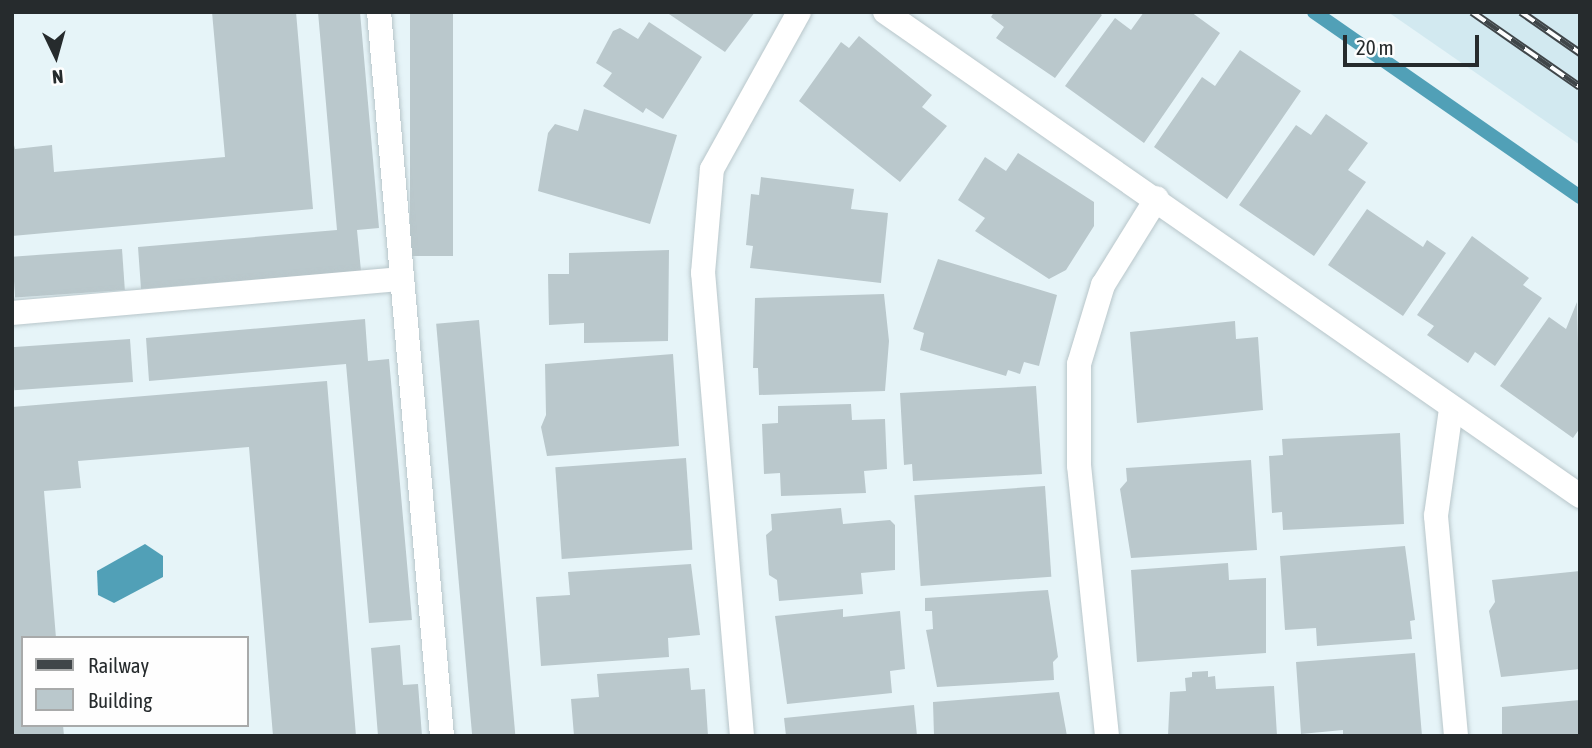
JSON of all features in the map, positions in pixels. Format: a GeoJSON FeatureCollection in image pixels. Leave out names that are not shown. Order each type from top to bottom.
{"type":"FeatureCollection","features":[{"type":"Feature","properties":{"kind":"lane"},"geometry":{"type":"LineString","coordinates":[[379,12],[442,736]]}},
{"type":"Feature","properties":{"kind":"lane"},"geometry":{"type":"LineString","coordinates":[[742,736],[703,273],[712,169],[799,12]]}},
{"type":"Feature","properties":{"kind":"lane"},"geometry":{"type":"LineString","coordinates":[[885,12],[1157,198],[1451,409],[1580,496]]}},
{"type":"Feature","properties":{"kind":"lane"},"geometry":{"type":"LineString","coordinates":[[1107,736],[1079,466],[1079,364],[1103,285],[1157,198]]}},
{"type":"Feature","properties":{"kind":"lane"},"geometry":{"type":"LineString","coordinates":[[12,313],[402,279]]}},
{"type":"Feature","properties":{"kind":"lane"},"geometry":{"type":"LineString","coordinates":[[1451,409],[1436,516],[1456,736]]}},
{"type":"Feature","properties":{"kind":"shaded area"},"geometry":{"type":"Polygon","coordinates":[[[1388,12],[1580,12],[1580,145],[1388,12]]]}},
{"type":"Feature","properties":{"kind":"water"},"geometry":{"type":"Polygon","coordinates":[[[145,544],[163,556],[163,577],[114,603],[98,595],[97,571],[145,544]]]}},
{"type":"Feature","properties":{"kind":"building"},"geometry":{"type":"Polygon","coordinates":[[[212,12],[296,12],[313,209],[12,236],[12,137],[15,149],[52,145],[54,172],[225,157],[212,12]]]}},
{"type":"Feature","properties":{"kind":"building"},"geometry":{"type":"Polygon","coordinates":[[[318,12],[360,12],[379,228],[357,230],[361,271],[141,289],[138,247],[337,230],[318,12]]]}},
{"type":"Feature","properties":{"kind":"building"},"geometry":{"type":"Polygon","coordinates":[[[410,12],[453,12],[453,256],[410,256],[410,12]]]}},
{"type":"Feature","properties":{"kind":"building"},"geometry":{"type":"Polygon","coordinates":[[[666,12],[755,12],[725,52],[666,12]]]}},
{"type":"Feature","properties":{"kind":"building"},"geometry":{"type":"Polygon","coordinates":[[[994,12],[1098,12],[1102,15],[1055,78],[996,38],[1004,27],[991,17],[994,12]]]}},
{"type":"Feature","properties":{"kind":"building"},"geometry":{"type":"Polygon","coordinates":[[[1144,12],[1191,12],[1220,33],[1144,143],[1065,86],[1115,18],[1131,30],[1144,12]]]}},
{"type":"Feature","properties":{"kind":"building"},"geometry":{"type":"Polygon","coordinates":[[[649,22],[702,57],[663,119],[646,108],[643,113],[603,86],[612,73],[596,63],[613,31],[620,28],[638,39],[649,22]]]}},
{"type":"Feature","properties":{"kind":"building"},"geometry":{"type":"Polygon","coordinates":[[[859,36],[932,95],[922,107],[947,126],[900,182],[799,101],[841,42],[849,48],[859,36]]]}},
{"type":"Feature","properties":{"kind":"building"},"geometry":{"type":"Polygon","coordinates":[[[1240,50],[1301,91],[1227,199],[1154,147],[1202,77],[1215,86],[1240,50]]]}},
{"type":"Feature","properties":{"kind":"building"},"geometry":{"type":"Polygon","coordinates":[[[584,109],[677,135],[650,224],[538,191],[548,133],[555,124],[578,131],[584,109]]]}},
{"type":"Feature","properties":{"kind":"building"},"geometry":{"type":"Polygon","coordinates":[[[1326,114],[1368,143],[1348,170],[1366,182],[1314,256],[1239,205],[1296,125],[1311,135],[1326,114]]]}},
{"type":"Feature","properties":{"kind":"building"},"geometry":{"type":"Polygon","coordinates":[[[1018,153],[1094,202],[1094,226],[1066,270],[1049,279],[975,231],[985,218],[958,200],[985,157],[1006,171],[1018,153]]]}},
{"type":"Feature","properties":{"kind":"building"},"geometry":{"type":"Polygon","coordinates":[[[761,177],[854,189],[851,209],[888,213],[881,283],[750,268],[753,246],[746,245],[751,194],[759,195],[761,177]]]}},
{"type":"Feature","properties":{"kind":"building"},"geometry":{"type":"Polygon","coordinates":[[[1367,209],[1423,247],[1427,240],[1446,253],[1403,316],[1328,265],[1367,209]]]}},
{"type":"Feature","properties":{"kind":"building"},"geometry":{"type":"Polygon","coordinates":[[[1472,236],[1529,278],[1523,285],[1542,298],[1495,366],[1475,352],[1468,363],[1427,335],[1434,326],[1417,315],[1472,236]]]}},
{"type":"Feature","properties":{"kind":"building"},"geometry":{"type":"Polygon","coordinates":[[[122,249],[125,290],[15,298],[12,257],[122,249]]]}},
{"type":"Feature","properties":{"kind":"building"},"geometry":{"type":"Polygon","coordinates":[[[669,250],[668,341],[584,343],[584,323],[549,325],[548,274],[569,274],[569,253],[669,250]]]}},
{"type":"Feature","properties":{"kind":"building"},"geometry":{"type":"Polygon","coordinates":[[[938,259],[1057,295],[1039,366],[1024,362],[1020,374],[1008,370],[1006,376],[920,350],[924,333],[913,329],[938,259]]]}},
{"type":"Feature","properties":{"kind":"building"},"geometry":{"type":"Polygon","coordinates":[[[884,294],[889,341],[885,391],[759,395],[758,368],[753,368],[755,298],[884,294]]]}},
{"type":"Feature","properties":{"kind":"building"},"geometry":{"type":"Polygon","coordinates":[[[1577,302],[1580,428],[1573,438],[1500,386],[1549,317],[1566,329],[1577,302]]]}},
{"type":"Feature","properties":{"kind":"building"},"geometry":{"type":"Polygon","coordinates":[[[365,319],[368,361],[389,359],[412,620],[369,623],[346,364],[149,381],[146,338],[365,319]]]}},
{"type":"Feature","properties":{"kind":"building"},"geometry":{"type":"Polygon","coordinates":[[[479,320],[515,735],[472,736],[436,324],[479,320]]]}},
{"type":"Feature","properties":{"kind":"building"},"geometry":{"type":"Polygon","coordinates":[[[1235,321],[1236,339],[1258,337],[1263,410],[1137,423],[1130,332],[1235,321]]]}},
{"type":"Feature","properties":{"kind":"building"},"geometry":{"type":"Polygon","coordinates":[[[130,339],[133,382],[14,390],[12,347],[130,339]]]}},
{"type":"Feature","properties":{"kind":"building"},"geometry":{"type":"Polygon","coordinates":[[[673,354],[679,446],[547,456],[541,427],[546,415],[545,364],[673,354]]]}},
{"type":"Feature","properties":{"kind":"building"},"geometry":{"type":"Polygon","coordinates":[[[327,381],[356,736],[273,736],[249,447],[78,461],[81,488],[44,491],[56,636],[21,636],[21,727],[63,727],[64,736],[12,736],[12,407],[327,381]]]}},
{"type":"Feature","properties":{"kind":"building"},"geometry":{"type":"Polygon","coordinates":[[[1036,386],[1042,474],[913,481],[912,464],[904,465],[900,393],[1036,386]]]}},
{"type":"Feature","properties":{"kind":"building"},"geometry":{"type":"Polygon","coordinates":[[[851,404],[852,420],[885,419],[887,469],[864,471],[866,493],[781,496],[780,473],[764,474],[762,424],[778,423],[778,406],[851,404]]]}},
{"type":"Feature","properties":{"kind":"building"},"geometry":{"type":"Polygon","coordinates":[[[1400,433],[1404,524],[1283,530],[1282,512],[1272,513],[1269,456],[1283,455],[1282,439],[1400,433]]]}},
{"type":"Feature","properties":{"kind":"building"},"geometry":{"type":"Polygon","coordinates":[[[686,458],[692,550],[562,559],[555,467],[686,458]]]}},
{"type":"Feature","properties":{"kind":"building"},"geometry":{"type":"Polygon","coordinates":[[[1251,460],[1257,550],[1131,558],[1120,489],[1127,481],[1126,468],[1251,460]]]}},
{"type":"Feature","properties":{"kind":"building"},"geometry":{"type":"Polygon","coordinates":[[[1045,486],[1051,577],[921,586],[914,495],[1045,486]]]}},
{"type":"Feature","properties":{"kind":"building"},"geometry":{"type":"Polygon","coordinates":[[[841,508],[843,524],[890,520],[895,525],[895,570],[861,573],[863,594],[779,601],[777,580],[769,575],[766,535],[772,530],[771,514],[841,508]]]}},
{"type":"Feature","properties":{"kind":"building"},"geometry":{"type":"Polygon","coordinates":[[[1405,546],[1415,620],[1410,621],[1412,639],[1317,646],[1316,628],[1285,630],[1280,556],[1405,546]]]}},
{"type":"Feature","properties":{"kind":"building"},"geometry":{"type":"Polygon","coordinates":[[[1228,563],[1229,580],[1266,578],[1266,653],[1137,662],[1131,570],[1228,563]]]}},
{"type":"Feature","properties":{"kind":"building"},"geometry":{"type":"Polygon","coordinates":[[[691,564],[700,635],[668,638],[669,657],[541,666],[536,597],[570,595],[568,572],[691,564]]]}},
{"type":"Feature","properties":{"kind":"building"},"geometry":{"type":"Polygon","coordinates":[[[1580,571],[1580,669],[1501,677],[1489,611],[1495,602],[1492,580],[1580,571]]]}},
{"type":"Feature","properties":{"kind":"building"},"geometry":{"type":"Polygon","coordinates":[[[1048,590],[1058,657],[1053,662],[1054,680],[937,687],[926,630],[933,629],[932,611],[925,611],[925,598],[1048,590]]]}},
{"type":"Feature","properties":{"kind":"building"},"geometry":{"type":"Polygon","coordinates":[[[843,609],[843,617],[900,611],[905,669],[890,671],[892,693],[787,704],[775,616],[843,609]]]}},
{"type":"Feature","properties":{"kind":"building"},"geometry":{"type":"Polygon","coordinates":[[[400,645],[403,685],[418,684],[422,736],[378,736],[371,648],[400,645]]]}},
{"type":"Feature","properties":{"kind":"building"},"geometry":{"type":"Polygon","coordinates":[[[1415,653],[1422,736],[1343,736],[1343,730],[1301,734],[1296,662],[1415,653]]]}},
{"type":"Feature","properties":{"kind":"building"},"geometry":{"type":"Polygon","coordinates":[[[689,668],[691,690],[705,689],[708,736],[574,736],[571,699],[599,697],[597,674],[689,668]]]}},
{"type":"Feature","properties":{"kind":"building"},"geometry":{"type":"Polygon","coordinates":[[[1208,671],[1208,677],[1215,676],[1216,689],[1274,686],[1277,736],[1168,736],[1170,692],[1186,691],[1185,678],[1192,677],[1192,672],[1208,671]]]}},
{"type":"Feature","properties":{"kind":"building"},"geometry":{"type":"Polygon","coordinates":[[[1059,692],[1067,736],[934,736],[933,702],[1059,692]]]}},
{"type":"Feature","properties":{"kind":"building"},"geometry":{"type":"Polygon","coordinates":[[[1580,700],[1580,736],[1502,736],[1502,707],[1580,700]]]}},
{"type":"Feature","properties":{"kind":"building"},"geometry":{"type":"Polygon","coordinates":[[[914,705],[917,736],[786,736],[784,718],[914,705]]]}},
{"type":"Feature","properties":{"kind":"waterway"},"geometry":{"type":"LineString","coordinates":[[1314,12],[1580,197]]}},
{"type":"Feature","properties":{"kind":"railway"},"geometry":{"type":"LineString","coordinates":[[1472,12],[1580,87]]}},
{"type":"Feature","properties":{"kind":"railway"},"geometry":{"type":"LineString","coordinates":[[1521,12],[1580,53]]}}]}
